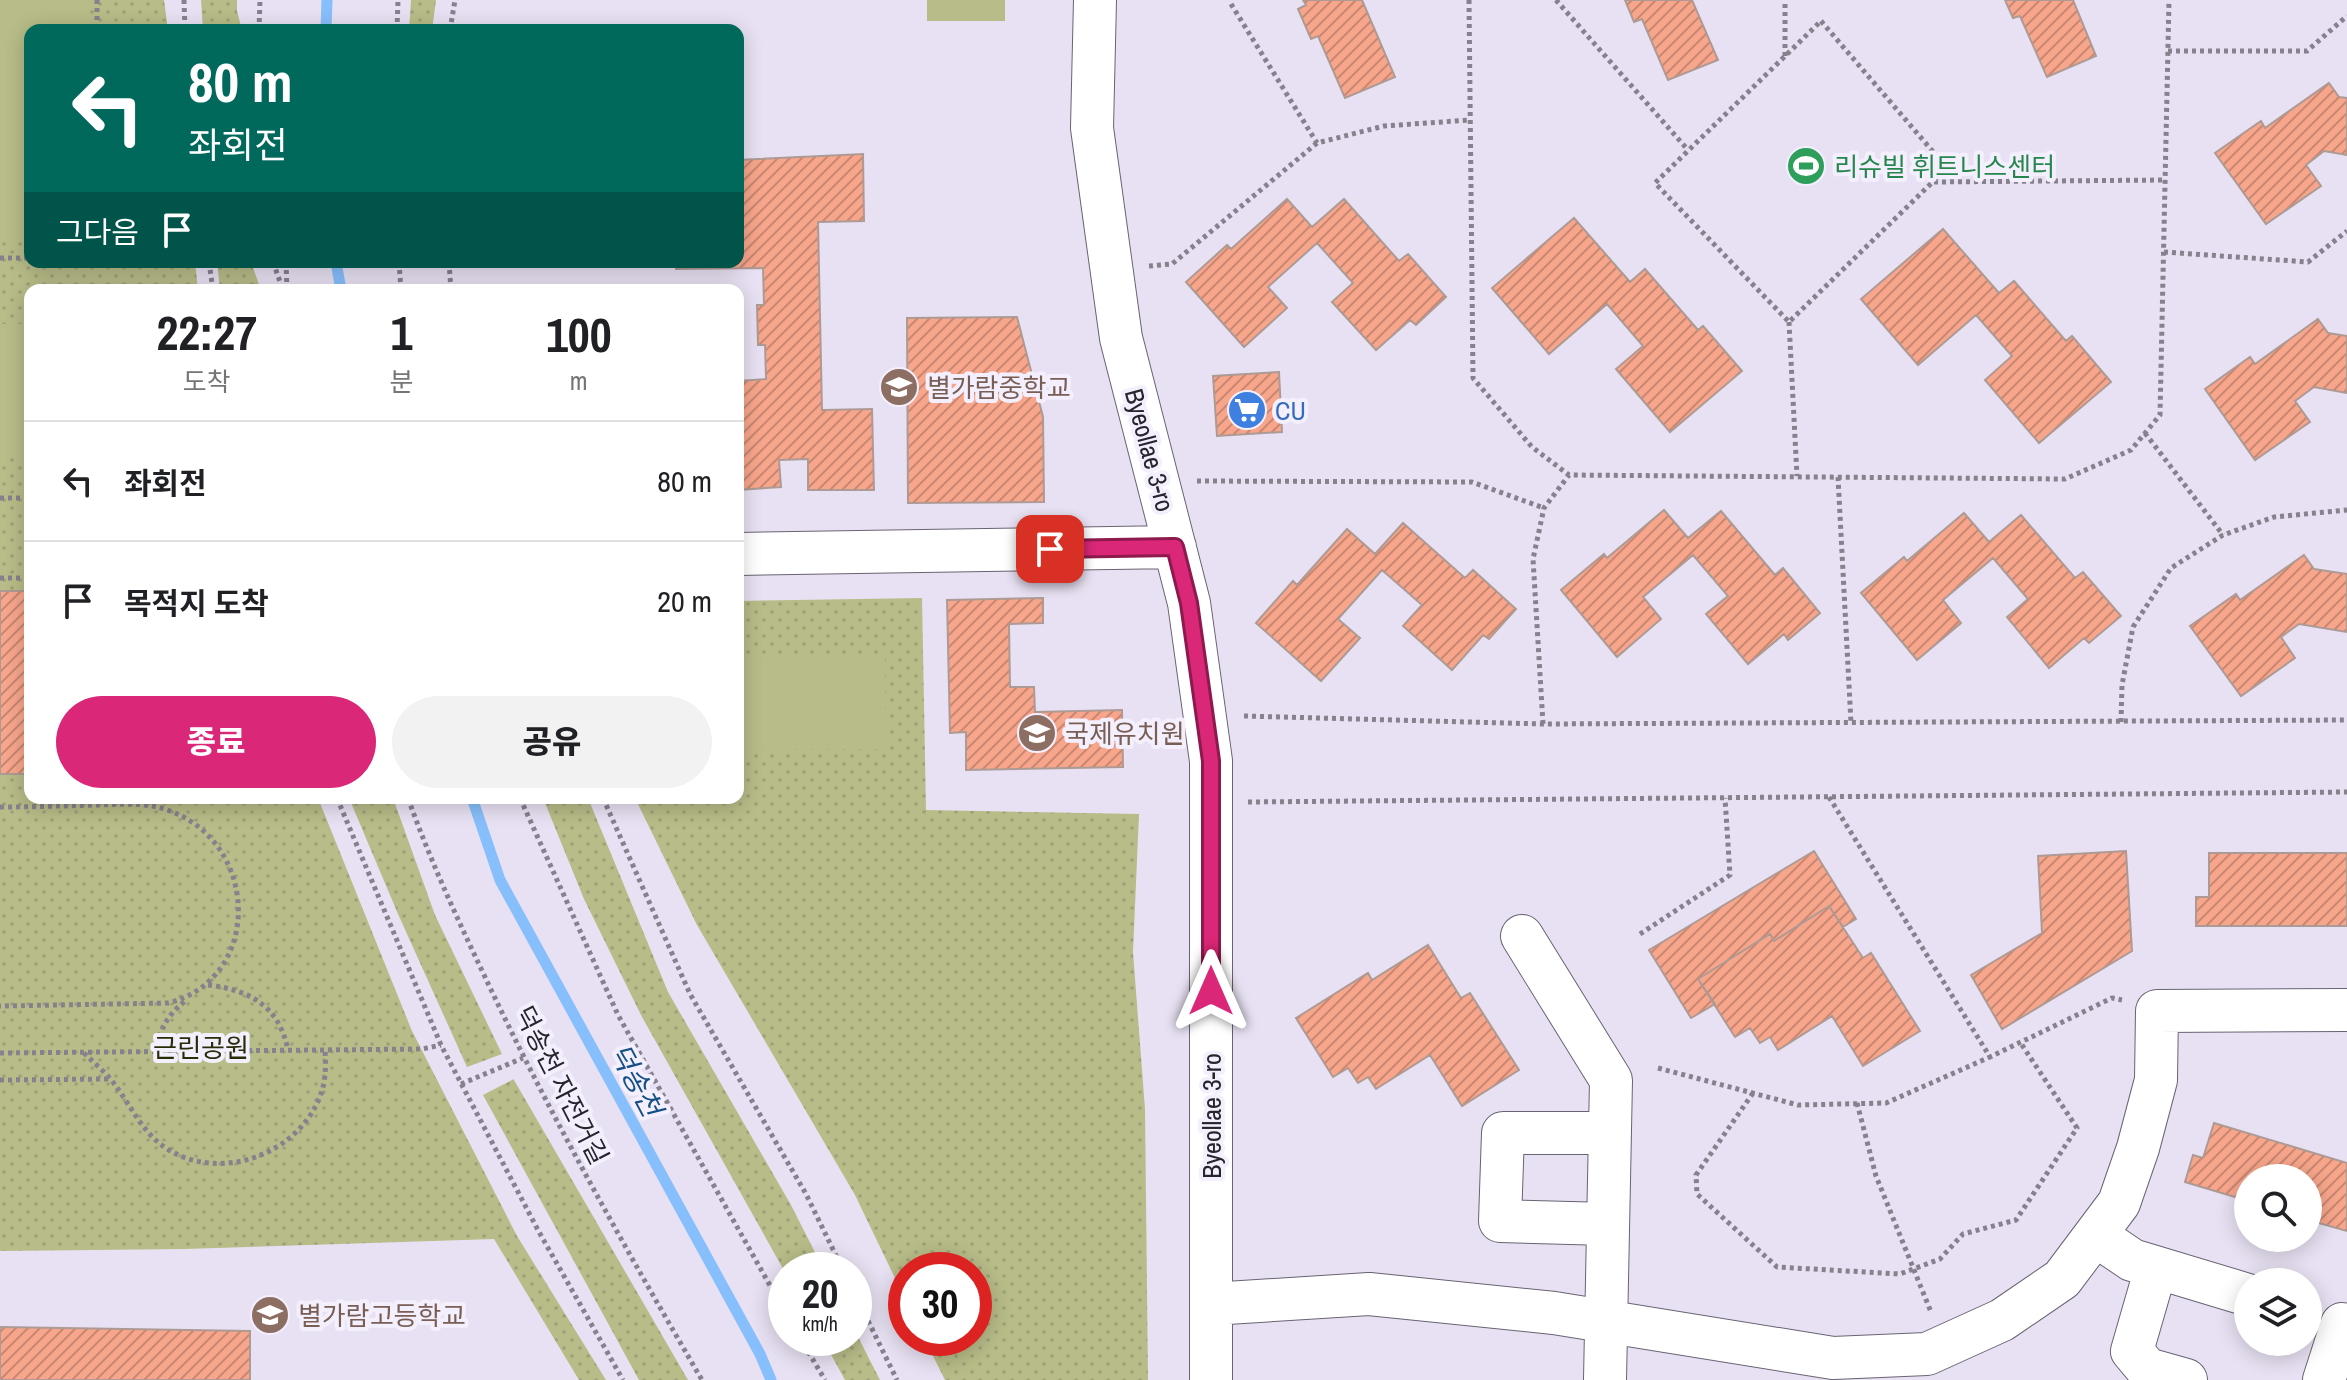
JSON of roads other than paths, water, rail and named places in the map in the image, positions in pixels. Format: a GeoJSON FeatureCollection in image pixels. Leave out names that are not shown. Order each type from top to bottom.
{"type":"FeatureCollection","features":[{"type":"Feature","properties":{"kind":"street","name":"Byeollae 3-ro"},"geometry":{"type":"LineString","coordinates":[[1095,0],[1092,128],[1121,338],[1189,603],[1211,761],[1211,1380]]}},
{"type":"Feature","properties":{"kind":"street"},"geometry":{"type":"LineString","coordinates":[[744,554],[1175,547]]}},
{"type":"Feature","properties":{"kind":"street"},"geometry":{"type":"LineString","coordinates":[[1522,936],[1611,1080],[1605,1380]]}},
{"type":"Feature","properties":{"kind":"street"},"geometry":{"type":"LineString","coordinates":[[1211,1304],[1369,1294],[1554,1313],[1898,1368],[2002,1320],[2062,1279],[2119,1203],[2156,1080],[2157,1011],[2347,1010]]}},
{"type":"Feature","properties":{"kind":"street"},"geometry":{"type":"LineString","coordinates":[[1607,1224],[1500,1221],[1503,1133],[1610,1133]]}},
{"type":"Feature","properties":{"kind":"street"},"geometry":{"type":"LineString","coordinates":[[2095,1235],[2132,1260],[2234,1291]]}},
{"type":"Feature","properties":{"kind":"street"},"geometry":{"type":"LineString","coordinates":[[2156,1268],[2132,1351],[2147,1369],[2186,1380]]}},
{"type":"Feature","properties":{"kind":"street"},"geometry":{"type":"LineString","coordinates":[[2324,1380],[2332,1321]]}},
{"type":"Feature","properties":{"kind":"waterway","name":"덕송천"},"geometry":{"type":"LineString","coordinates":[[326,24],[327,0]]}},
{"type":"Feature","properties":{"kind":"waterway","name":"덕송천"},"geometry":{"type":"LineString","coordinates":[[337,268],[340,284]]}},
{"type":"Feature","properties":{"kind":"waterway","name":"덕송천"},"geometry":{"type":"LineString","coordinates":[[474,804],[500,880],[760,1354],[771,1380]]}},
{"type":"Feature","properties":{"kind":"place","name":"리슈빌 휘트니스센터"},"geometry":{"type":"Point","coordinates":[1806,166]}},
{"type":"Feature","properties":{"kind":"place","name":"별가람중학교"},"geometry":{"type":"Point","coordinates":[899,387]}},
{"type":"Feature","properties":{"kind":"place","name":"CU"},"geometry":{"type":"Point","coordinates":[1247,410]}},
{"type":"Feature","properties":{"kind":"place","name":"국제유치원"},"geometry":{"type":"Point","coordinates":[1037,733]}},
{"type":"Feature","properties":{"kind":"place","name":"별가람고등학교"},"geometry":{"type":"Point","coordinates":[270,1315]}},
{"type":"Feature","properties":{"kind":"park label","name":"근린공원"},"geometry":{"type":"Point","coordinates":[201,1047]}}]}
